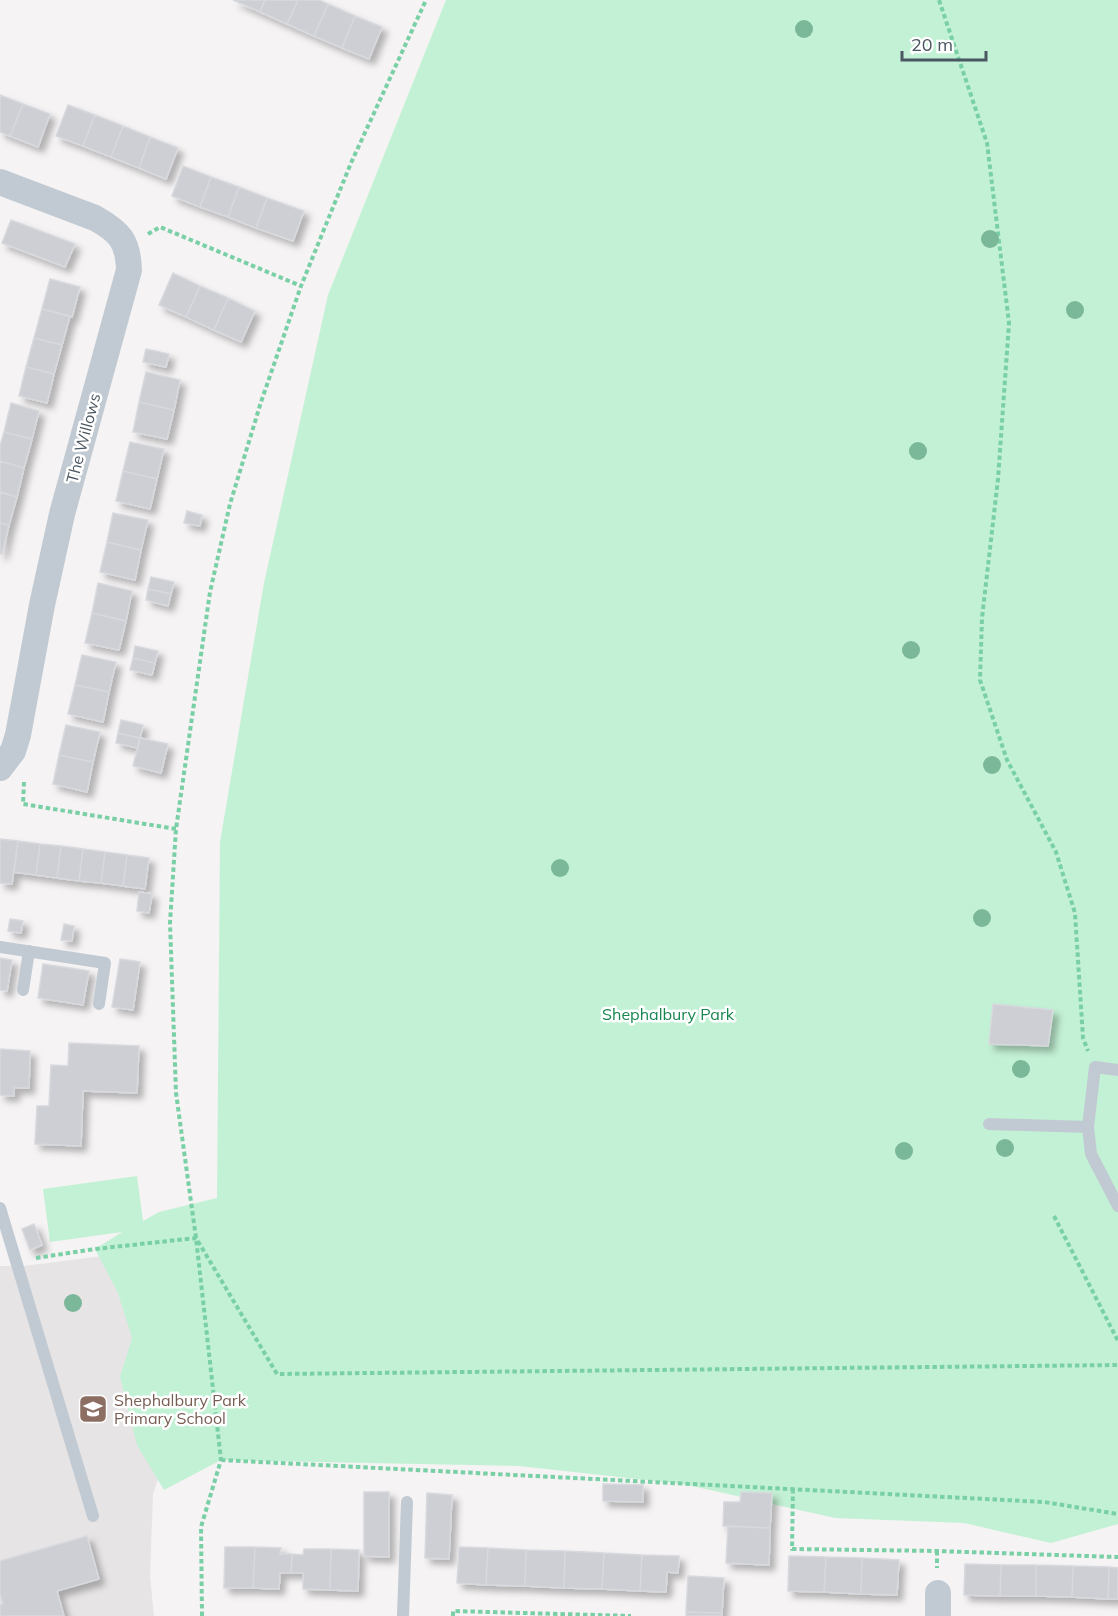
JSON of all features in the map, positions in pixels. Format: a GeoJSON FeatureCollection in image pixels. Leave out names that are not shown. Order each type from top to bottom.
{"type":"FeatureCollection","features":[{"type":"Feature","properties":{"kind":"street"},"geometry":{"type":"LineString","coordinates":[[0,182],[95,218],[114,230],[126,246]]}},
{"type":"Feature","properties":{"kind":"street","name":"The Willows"},"geometry":{"type":"LineString","coordinates":[[6,759],[18,735],[42,605],[62,514],[127,277],[129,259],[126,246]]}},
{"type":"Feature","properties":{"kind":"lane"},"geometry":{"type":"LineString","coordinates":[[0,947],[105,963],[99,1004]]}},
{"type":"Feature","properties":{"kind":"lane"},"geometry":{"type":"LineString","coordinates":[[23,990],[29,951]]}},
{"type":"Feature","properties":{"kind":"lane"},"geometry":{"type":"LineString","coordinates":[[1118,1070],[1095,1067],[1088,1127],[1091,1154],[1118,1206]]}},
{"type":"Feature","properties":{"kind":"lane"},"geometry":{"type":"LineString","coordinates":[[989,1125],[1088,1127]]}},
{"type":"Feature","properties":{"kind":"lane"},"geometry":{"type":"LineString","coordinates":[[0,1208],[93,1516]]}},
{"type":"Feature","properties":{"kind":"lane"},"geometry":{"type":"LineString","coordinates":[[403,1616],[407,1502]]}},
{"type":"Feature","properties":{"kind":"path"},"geometry":{"type":"LineString","coordinates":[[202,1616],[201,1527],[221,1460],[196,1238],[176,1094],[170,922],[176,829],[210,592],[230,504],[261,402],[301,286],[351,163],[426,0]]}},
{"type":"Feature","properties":{"kind":"path"},"geometry":{"type":"LineString","coordinates":[[939,0],[987,143],[1009,323],[998,479],[982,618],[980,680],[1007,760],[1056,852],[1075,912],[1083,1038],[1095,1067]]}},
{"type":"Feature","properties":{"kind":"path"},"geometry":{"type":"LineString","coordinates":[[126,246],[160,227],[301,286]]}},
{"type":"Feature","properties":{"kind":"path"},"geometry":{"type":"LineString","coordinates":[[6,759],[25,763],[23,804],[176,829]]}},
{"type":"Feature","properties":{"kind":"path"},"geometry":{"type":"LineString","coordinates":[[1054,1216],[1118,1341]]}},
{"type":"Feature","properties":{"kind":"path"},"geometry":{"type":"LineString","coordinates":[[16,1261],[94,1249],[196,1238]]}},
{"type":"Feature","properties":{"kind":"path"},"geometry":{"type":"LineString","coordinates":[[196,1238],[277,1374],[1118,1365]]}},
{"type":"Feature","properties":{"kind":"path"},"geometry":{"type":"LineString","coordinates":[[221,1460],[1044,1502],[1118,1514]]}},
{"type":"Feature","properties":{"kind":"path"},"geometry":{"type":"LineString","coordinates":[[793,1489],[792,1549],[1118,1557]]}},
{"type":"Feature","properties":{"kind":"path"},"geometry":{"type":"LineString","coordinates":[[453,1616],[453,1611],[631,1616]]}},
{"type":"Feature","properties":{"kind":"shaded area","name":"Shephalbury Park Primary School"},"geometry":{"type":"Polygon","coordinates":[[[172,1247],[172,1438],[153,1494],[150,1576],[154,1616],[0,1616],[0,1266],[24,1266],[172,1247]]]}},
{"type":"Feature","properties":{"kind":"green space","name":"Shephalbury Park"},"geometry":{"type":"Polygon","coordinates":[[[446,0],[1118,0],[1118,1524],[1051,1543],[964,1523],[835,1518],[683,1484],[519,1466],[221,1460],[164,1490],[137,1445],[120,1377],[132,1338],[118,1293],[95,1249],[122,1232],[50,1242],[43,1189],[137,1176],[143,1221],[159,1212],[217,1198],[220,842],[264,583],[328,295],[446,0]]]}},
{"type":"Feature","properties":{"kind":"building"},"geometry":{"type":"Polygon","coordinates":[[[233,0],[265,0],[260,12],[233,0]]]}},
{"type":"Feature","properties":{"kind":"building"},"geometry":{"type":"Polygon","coordinates":[[[265,0],[298,0],[287,24],[260,12],[265,0]]]}},
{"type":"Feature","properties":{"kind":"building"},"geometry":{"type":"Polygon","coordinates":[[[298,0],[319,0],[328,4],[314,36],[287,24],[298,0]]]}},
{"type":"Feature","properties":{"kind":"building"},"geometry":{"type":"Polygon","coordinates":[[[328,4],[355,16],[342,48],[314,36],[328,4]]]}},
{"type":"Feature","properties":{"kind":"building"},"geometry":{"type":"Polygon","coordinates":[[[355,16],[382,27],[369,59],[342,48],[355,16]]]}},
{"type":"Feature","properties":{"kind":"building"},"geometry":{"type":"Polygon","coordinates":[[[0,95],[23,104],[10,136],[0,132],[0,95]]]}},
{"type":"Feature","properties":{"kind":"building"},"geometry":{"type":"Polygon","coordinates":[[[23,104],[50,114],[38,147],[10,136],[23,104]]]}},
{"type":"Feature","properties":{"kind":"building"},"geometry":{"type":"Polygon","coordinates":[[[68,105],[95,115],[83,146],[56,136],[68,105]]]}},
{"type":"Feature","properties":{"kind":"building"},"geometry":{"type":"Polygon","coordinates":[[[95,115],[123,126],[111,157],[83,146],[95,115]]]}},
{"type":"Feature","properties":{"kind":"building"},"geometry":{"type":"Polygon","coordinates":[[[123,126],[150,137],[139,168],[111,157],[123,126]]]}},
{"type":"Feature","properties":{"kind":"building"},"geometry":{"type":"Polygon","coordinates":[[[150,137],[178,148],[166,179],[139,168],[150,137]]]}},
{"type":"Feature","properties":{"kind":"building"},"geometry":{"type":"Polygon","coordinates":[[[183,166],[211,177],[200,207],[172,196],[183,166]]]}},
{"type":"Feature","properties":{"kind":"building"},"geometry":{"type":"Polygon","coordinates":[[[211,177],[239,187],[228,217],[200,207],[211,177]]]}},
{"type":"Feature","properties":{"kind":"building"},"geometry":{"type":"Polygon","coordinates":[[[239,187],[267,198],[256,228],[228,217],[239,187]]]}},
{"type":"Feature","properties":{"kind":"building"},"geometry":{"type":"Polygon","coordinates":[[[267,198],[304,211],[293,241],[256,228],[267,198]]]}},
{"type":"Feature","properties":{"kind":"building"},"geometry":{"type":"Polygon","coordinates":[[[11,220],[75,244],[65,267],[2,243],[11,220]]]}},
{"type":"Feature","properties":{"kind":"building"},"geometry":{"type":"Polygon","coordinates":[[[173,273],[200,286],[186,317],[159,305],[173,273]]]}},
{"type":"Feature","properties":{"kind":"building"},"geometry":{"type":"Polygon","coordinates":[[[50,279],[80,287],[72,317],[42,309],[50,279]]]}},
{"type":"Feature","properties":{"kind":"building"},"geometry":{"type":"Polygon","coordinates":[[[200,286],[228,298],[214,330],[186,317],[200,286]]]}},
{"type":"Feature","properties":{"kind":"building"},"geometry":{"type":"Polygon","coordinates":[[[228,298],[255,311],[241,342],[214,330],[228,298]]]}},
{"type":"Feature","properties":{"kind":"building"},"geometry":{"type":"Polygon","coordinates":[[[42,309],[70,316],[62,345],[34,338],[42,309]]]}},
{"type":"Feature","properties":{"kind":"building"},"geometry":{"type":"Polygon","coordinates":[[[34,338],[62,345],[54,374],[26,367],[34,338]]]}},
{"type":"Feature","properties":{"kind":"building"},"geometry":{"type":"Polygon","coordinates":[[[146,349],[169,354],[166,367],[143,362],[146,349]]]}},
{"type":"Feature","properties":{"kind":"building"},"geometry":{"type":"Polygon","coordinates":[[[26,367],[54,374],[47,403],[19,396],[26,367]]]}},
{"type":"Feature","properties":{"kind":"building"},"geometry":{"type":"Polygon","coordinates":[[[146,372],[180,380],[174,410],[139,402],[146,372]]]}},
{"type":"Feature","properties":{"kind":"building"},"geometry":{"type":"Polygon","coordinates":[[[139,402],[174,410],[167,439],[133,432],[139,402]]]}},
{"type":"Feature","properties":{"kind":"building"},"geometry":{"type":"Polygon","coordinates":[[[11,403],[39,411],[32,439],[4,432],[11,403]]]}},
{"type":"Feature","properties":{"kind":"building"},"geometry":{"type":"Polygon","coordinates":[[[4,432],[32,439],[24,468],[0,461],[0,446],[4,432]]]}},
{"type":"Feature","properties":{"kind":"building"},"geometry":{"type":"Polygon","coordinates":[[[130,442],[164,449],[157,479],[123,471],[130,442]]]}},
{"type":"Feature","properties":{"kind":"building"},"geometry":{"type":"Polygon","coordinates":[[[0,461],[24,468],[17,497],[0,492],[0,461]]]}},
{"type":"Feature","properties":{"kind":"building"},"geometry":{"type":"Polygon","coordinates":[[[123,471],[157,479],[150,509],[116,501],[123,471]]]}},
{"type":"Feature","properties":{"kind":"building"},"geometry":{"type":"Polygon","coordinates":[[[0,492],[17,497],[9,525],[0,523],[0,492]]]}},
{"type":"Feature","properties":{"kind":"building"},"geometry":{"type":"Polygon","coordinates":[[[187,511],[202,515],[200,526],[184,523],[187,511]]]}},
{"type":"Feature","properties":{"kind":"building"},"geometry":{"type":"Polygon","coordinates":[[[113,513],[148,520],[141,550],[107,542],[113,513]]]}},
{"type":"Feature","properties":{"kind":"building"},"geometry":{"type":"Polygon","coordinates":[[[0,523],[9,525],[2,554],[0,554],[0,523]]]}},
{"type":"Feature","properties":{"kind":"building"},"geometry":{"type":"Polygon","coordinates":[[[107,542],[141,550],[135,580],[100,572],[107,542]]]}},
{"type":"Feature","properties":{"kind":"building"},"geometry":{"type":"Polygon","coordinates":[[[151,577],[174,582],[171,594],[148,589],[151,577]]]}},
{"type":"Feature","properties":{"kind":"building"},"geometry":{"type":"Polygon","coordinates":[[[98,583],[132,591],[126,621],[92,613],[98,583]]]}},
{"type":"Feature","properties":{"kind":"building"},"geometry":{"type":"Polygon","coordinates":[[[148,589],[171,594],[168,606],[146,600],[148,589]]]}},
{"type":"Feature","properties":{"kind":"building"},"geometry":{"type":"Polygon","coordinates":[[[92,613],[126,621],[119,650],[85,643],[92,613]]]}},
{"type":"Feature","properties":{"kind":"building"},"geometry":{"type":"Polygon","coordinates":[[[135,646],[158,651],[155,663],[133,658],[135,646]]]}},
{"type":"Feature","properties":{"kind":"building"},"geometry":{"type":"Polygon","coordinates":[[[82,655],[116,662],[109,692],[75,685],[82,655]]]}},
{"type":"Feature","properties":{"kind":"building"},"geometry":{"type":"Polygon","coordinates":[[[133,658],[155,663],[152,675],[130,670],[133,658]]]}},
{"type":"Feature","properties":{"kind":"building"},"geometry":{"type":"Polygon","coordinates":[[[75,685],[109,692],[103,722],[68,714],[75,685]]]}},
{"type":"Feature","properties":{"kind":"building"},"geometry":{"type":"Polygon","coordinates":[[[121,720],[143,725],[140,738],[118,733],[121,720]]]}},
{"type":"Feature","properties":{"kind":"building"},"geometry":{"type":"Polygon","coordinates":[[[66,725],[100,732],[93,762],[59,755],[66,725]]]}},
{"type":"Feature","properties":{"kind":"building"},"geometry":{"type":"Polygon","coordinates":[[[118,733],[140,738],[138,748],[116,743],[118,733]]]}},
{"type":"Feature","properties":{"kind":"building"},"geometry":{"type":"Polygon","coordinates":[[[140,738],[168,744],[161,773],[133,766],[140,738]]]}},
{"type":"Feature","properties":{"kind":"building"},"geometry":{"type":"Polygon","coordinates":[[[59,755],[93,762],[87,792],[53,784],[59,755]]]}},
{"type":"Feature","properties":{"kind":"building"},"geometry":{"type":"Polygon","coordinates":[[[0,839],[18,841],[12,884],[0,883],[0,839]]]}},
{"type":"Feature","properties":{"kind":"building"},"geometry":{"type":"Polygon","coordinates":[[[18,841],[40,844],[36,875],[14,872],[18,841]]]}},
{"type":"Feature","properties":{"kind":"building"},"geometry":{"type":"Polygon","coordinates":[[[40,844],[61,846],[57,878],[36,875],[40,844]]]}},
{"type":"Feature","properties":{"kind":"building"},"geometry":{"type":"Polygon","coordinates":[[[61,846],[83,849],[79,881],[57,878],[61,846]]]}},
{"type":"Feature","properties":{"kind":"building"},"geometry":{"type":"Polygon","coordinates":[[[83,849],[105,852],[101,883],[79,881],[83,849]]]}},
{"type":"Feature","properties":{"kind":"building"},"geometry":{"type":"Polygon","coordinates":[[[105,852],[127,855],[123,886],[101,883],[105,852]]]}},
{"type":"Feature","properties":{"kind":"building"},"geometry":{"type":"Polygon","coordinates":[[[127,855],[149,858],[145,889],[123,886],[127,855]]]}},
{"type":"Feature","properties":{"kind":"building"},"geometry":{"type":"Polygon","coordinates":[[[139,892],[152,894],[149,913],[137,911],[139,892]]]}},
{"type":"Feature","properties":{"kind":"building"},"geometry":{"type":"Polygon","coordinates":[[[10,919],[23,921],[21,933],[8,931],[10,919]]]}},
{"type":"Feature","properties":{"kind":"building"},"geometry":{"type":"Polygon","coordinates":[[[64,924],[74,926],[72,941],[61,940],[64,924]]]}},
{"type":"Feature","properties":{"kind":"building"},"geometry":{"type":"Polygon","coordinates":[[[0,958],[12,960],[7,991],[0,990],[0,958]]]}},
{"type":"Feature","properties":{"kind":"building"},"geometry":{"type":"Polygon","coordinates":[[[120,959],[140,962],[133,1010],[112,1007],[120,959]]]}},
{"type":"Feature","properties":{"kind":"building"},"geometry":{"type":"Polygon","coordinates":[[[43,964],[89,971],[83,1005],[38,998],[43,964]]]}},
{"type":"Feature","properties":{"kind":"building"},"geometry":{"type":"Polygon","coordinates":[[[993,1004],[1053,1010],[1048,1046],[989,1044],[993,1004]]]}},
{"type":"Feature","properties":{"kind":"building"},"geometry":{"type":"Polygon","coordinates":[[[69,1043],[139,1046],[137,1093],[83,1091],[81,1146],[35,1144],[37,1106],[49,1106],[51,1065],[68,1066],[69,1043]]]}},
{"type":"Feature","properties":{"kind":"building"},"geometry":{"type":"Polygon","coordinates":[[[0,1049],[30,1051],[29,1088],[14,1088],[14,1096],[0,1095],[0,1049]]]}},
{"type":"Feature","properties":{"kind":"building"},"geometry":{"type":"Polygon","coordinates":[[[34,1224],[42,1245],[30,1250],[22,1229],[34,1224]]]}},
{"type":"Feature","properties":{"kind":"building"},"geometry":{"type":"Polygon","coordinates":[[[603,1484],[643,1485],[643,1502],[603,1501],[603,1484]]]}},
{"type":"Feature","properties":{"kind":"building"},"geometry":{"type":"Polygon","coordinates":[[[364,1492],[389,1492],[389,1557],[364,1556],[364,1492]]]}},
{"type":"Feature","properties":{"kind":"building"},"geometry":{"type":"Polygon","coordinates":[[[741,1492],[772,1493],[770,1528],[723,1526],[724,1502],[740,1502],[741,1492]]]}},
{"type":"Feature","properties":{"kind":"building"},"geometry":{"type":"Polygon","coordinates":[[[427,1493],[452,1495],[449,1559],[425,1558],[427,1493]]]}},
{"type":"Feature","properties":{"kind":"building"},"geometry":{"type":"Polygon","coordinates":[[[728,1526],[770,1528],[769,1565],[726,1563],[728,1526]]]}},
{"type":"Feature","properties":{"kind":"building"},"geometry":{"type":"Polygon","coordinates":[[[87,1536],[99,1579],[57,1591],[64,1616],[0,1616],[0,1605],[3,1604],[0,1594],[0,1561],[87,1536]]]}},
{"type":"Feature","properties":{"kind":"building"},"geometry":{"type":"Polygon","coordinates":[[[225,1547],[255,1547],[253,1588],[224,1588],[225,1547]]]}},
{"type":"Feature","properties":{"kind":"building"},"geometry":{"type":"Polygon","coordinates":[[[255,1547],[281,1548],[280,1554],[292,1554],[291,1573],[280,1573],[279,1589],[253,1588],[255,1547]]]}},
{"type":"Feature","properties":{"kind":"building"},"geometry":{"type":"Polygon","coordinates":[[[459,1547],[488,1548],[486,1585],[457,1583],[459,1547]]]}},
{"type":"Feature","properties":{"kind":"building"},"geometry":{"type":"Polygon","coordinates":[[[488,1548],[526,1550],[525,1586],[486,1585],[488,1548]]]}},
{"type":"Feature","properties":{"kind":"building"},"geometry":{"type":"Polygon","coordinates":[[[304,1549],[331,1549],[330,1590],[303,1589],[303,1573],[291,1573],[292,1554],[303,1555],[304,1549]]]}},
{"type":"Feature","properties":{"kind":"building"},"geometry":{"type":"Polygon","coordinates":[[[331,1549],[359,1550],[358,1591],[330,1590],[331,1549]]]}},
{"type":"Feature","properties":{"kind":"building"},"geometry":{"type":"Polygon","coordinates":[[[526,1550],[565,1551],[564,1588],[525,1586],[526,1550]]]}},
{"type":"Feature","properties":{"kind":"building"},"geometry":{"type":"Polygon","coordinates":[[[565,1551],[604,1553],[602,1589],[564,1588],[565,1551]]]}},
{"type":"Feature","properties":{"kind":"building"},"geometry":{"type":"Polygon","coordinates":[[[604,1553],[642,1555],[640,1591],[602,1589],[604,1553]]]}},
{"type":"Feature","properties":{"kind":"building"},"geometry":{"type":"Polygon","coordinates":[[[642,1555],[679,1556],[678,1573],[667,1572],[666,1592],[640,1591],[642,1555]]]}},
{"type":"Feature","properties":{"kind":"building"},"geometry":{"type":"Polygon","coordinates":[[[789,1556],[826,1557],[824,1592],[788,1591],[789,1556]]]}},
{"type":"Feature","properties":{"kind":"building"},"geometry":{"type":"Polygon","coordinates":[[[826,1557],[862,1558],[861,1594],[824,1592],[826,1557]]]}},
{"type":"Feature","properties":{"kind":"building"},"geometry":{"type":"Polygon","coordinates":[[[862,1558],[899,1560],[897,1595],[861,1594],[862,1558]]]}},
{"type":"Feature","properties":{"kind":"building"},"geometry":{"type":"Polygon","coordinates":[[[965,1564],[1001,1565],[1000,1596],[964,1595],[965,1564]]]}},
{"type":"Feature","properties":{"kind":"building"},"geometry":{"type":"Polygon","coordinates":[[[1001,1565],[1036,1565],[1036,1596],[1000,1596],[1001,1565]]]}},
{"type":"Feature","properties":{"kind":"building"},"geometry":{"type":"Polygon","coordinates":[[[1036,1565],[1073,1566],[1072,1597],[1036,1596],[1036,1565]]]}},
{"type":"Feature","properties":{"kind":"building"},"geometry":{"type":"Polygon","coordinates":[[[1073,1566],[1109,1567],[1108,1599],[1072,1597],[1073,1566]]]}},
{"type":"Feature","properties":{"kind":"building"},"geometry":{"type":"Polygon","coordinates":[[[1109,1567],[1118,1568],[1118,1599],[1108,1599],[1109,1567]]]}},
{"type":"Feature","properties":{"kind":"building"},"geometry":{"type":"Polygon","coordinates":[[[688,1576],[724,1578],[722,1613],[686,1612],[688,1576]]]}},
{"type":"Feature","properties":{"kind":"building"},"geometry":{"type":"Polygon","coordinates":[[[686,1612],[722,1613],[722,1616],[686,1616],[686,1612]]]}},
{"type":"Feature","properties":{"kind":"place","name":"Shephalbury Park Primary School"},"geometry":{"type":"Point","coordinates":[93,1409]}}]}
